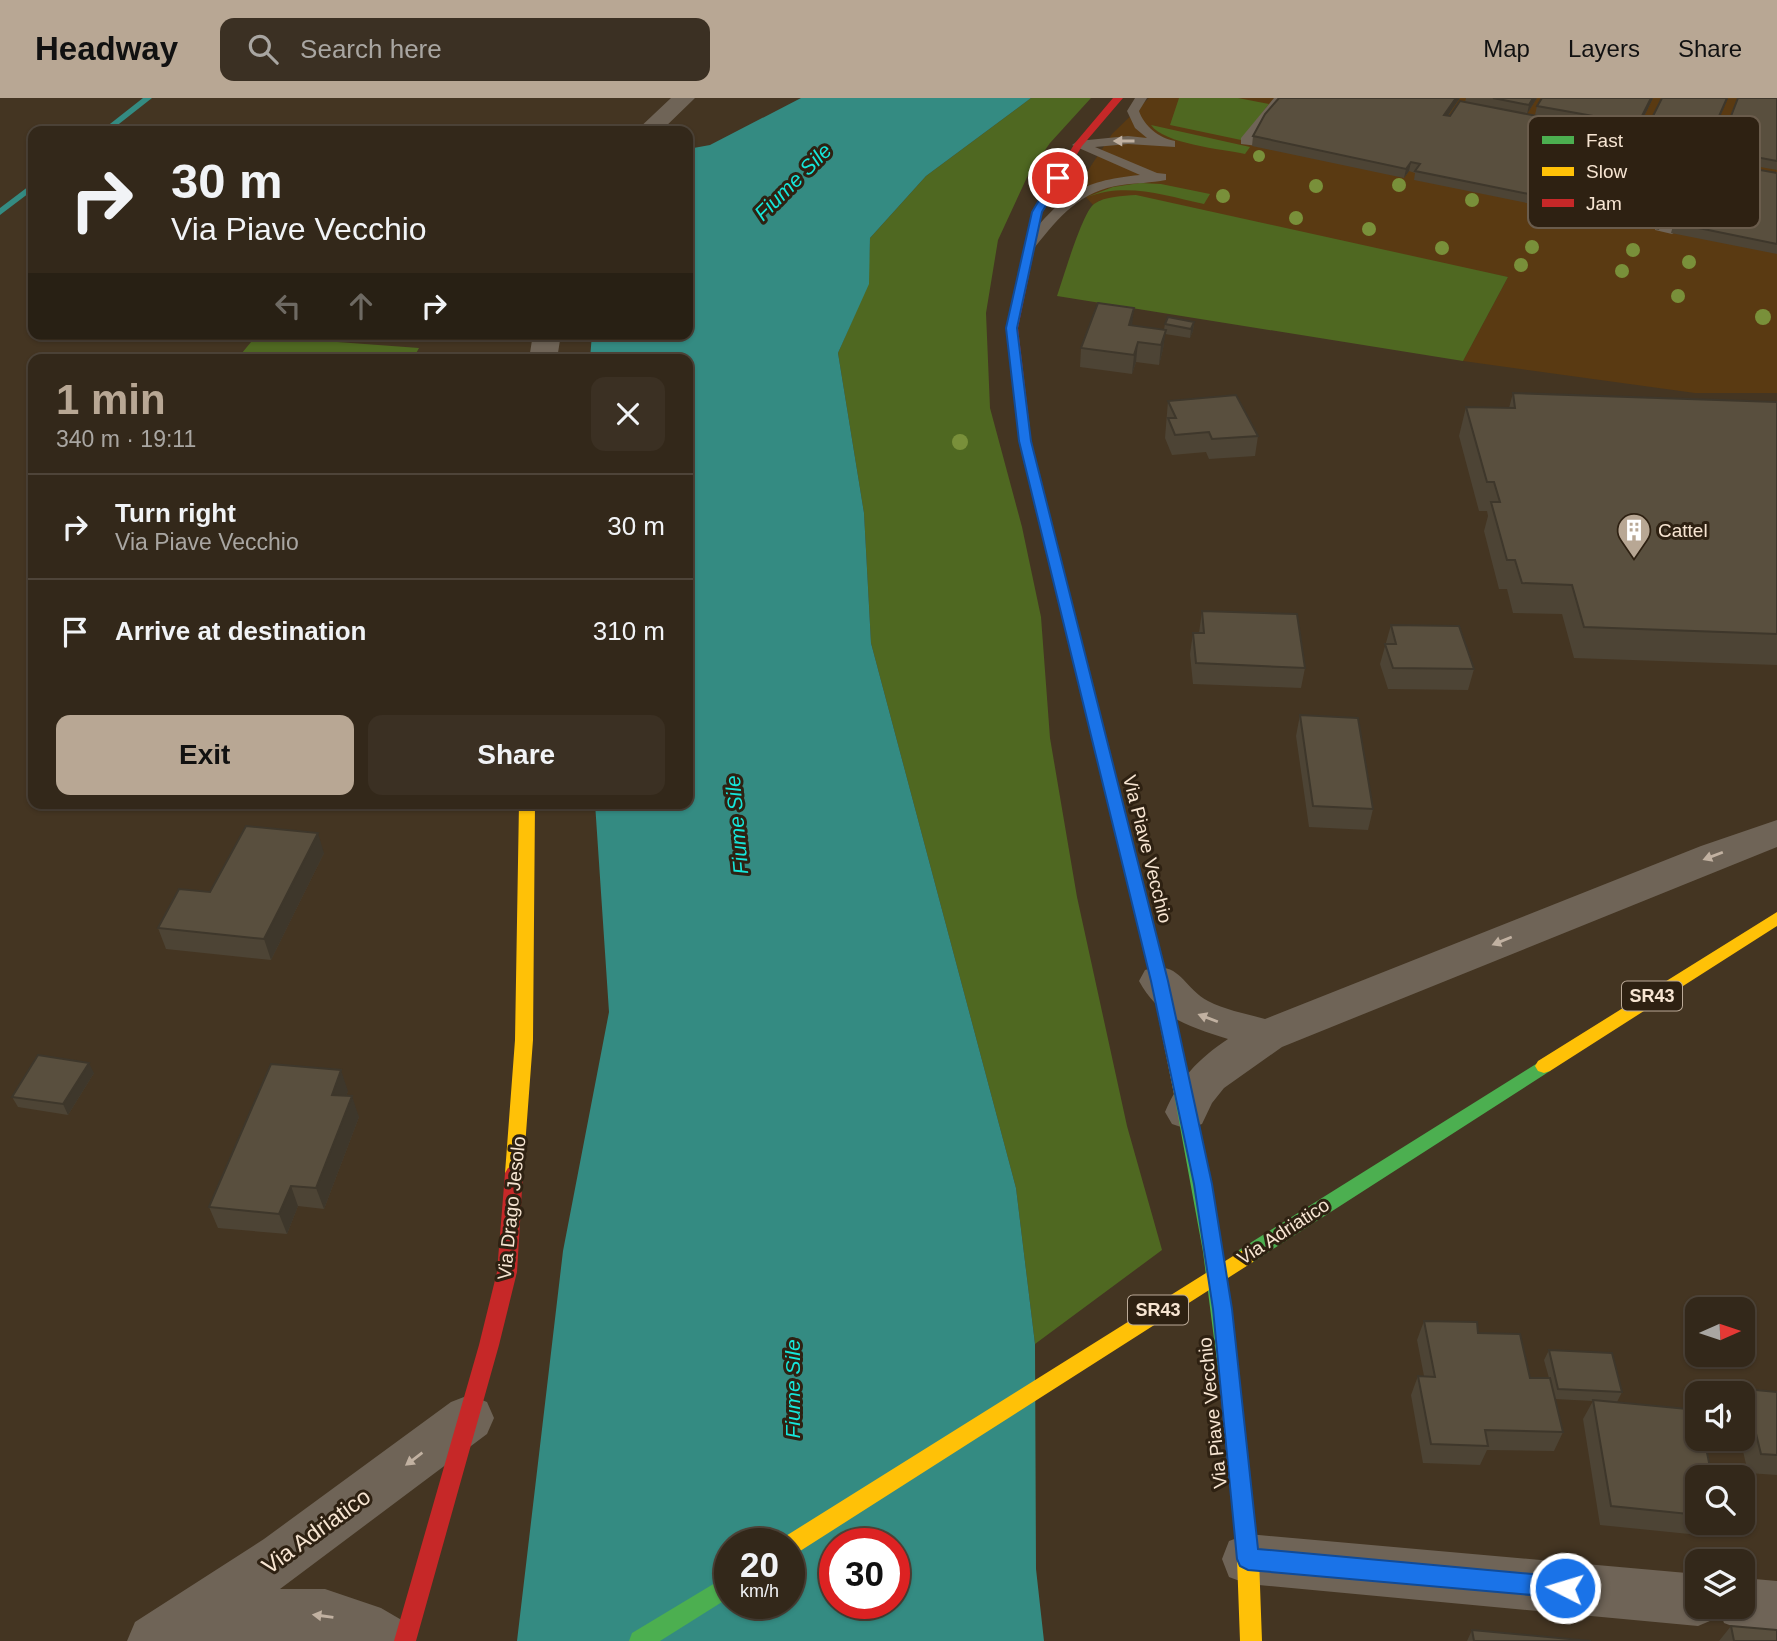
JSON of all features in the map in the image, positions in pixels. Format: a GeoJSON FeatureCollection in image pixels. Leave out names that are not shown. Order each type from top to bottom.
{"type":"FeatureCollection","features":[{"type":"Feature","properties":{"kind":"street"},"geometry":{"type":"LineString","coordinates":[[653,126],[684,98]]}},
{"type":"Feature","properties":{"kind":"street","name":"Via Piave Vecchio"},"geometry":{"type":"LineString","coordinates":[[1118,98],[1078,145],[1037,212],[1012,328],[1025,441],[1159,981],[1203,1184],[1222,1309],[1248,1559],[1251,1641]]}},
{"type":"Feature","properties":{"kind":"street","name":"Via Drago Jesolo"},"geometry":{"type":"LineString","coordinates":[[405,1641],[469,1418],[507,1272],[523,1073],[527,809]]}},
{"type":"Feature","properties":{"kind":"street"},"geometry":{"type":"LineString","coordinates":[[1187,1112],[1199,1085],[1220,1066],[1267,1036],[1715,855],[1777,833]]}},
{"type":"Feature","properties":{"kind":"street","name":"Via Adriatico"},"geometry":{"type":"LineString","coordinates":[[805,1536],[1777,918]]}},
{"type":"Feature","properties":{"kind":"street"},"geometry":{"type":"LineString","coordinates":[[1159,981],[1193,1012],[1267,1036]]}},
{"type":"Feature","properties":{"kind":"street","name":"Via Adriatico"},"geometry":{"type":"LineString","coordinates":[[156,1639],[283,1557],[469,1418]]}},
{"type":"Feature","properties":{"kind":"street"},"geometry":{"type":"LineString","coordinates":[[1248,1559],[1685,1599]]}},
{"type":"Feature","properties":{"kind":"street"},"geometry":{"type":"LineString","coordinates":[[640,1641],[714,1594]]}},
{"type":"Feature","properties":{"kind":"street"},"geometry":{"type":"LineString","coordinates":[[1755,1605],[1777,1607]]}},
{"type":"Feature","properties":{"kind":"street","name":"Via Adriatico"},"geometry":{"type":"LineString","coordinates":[[156,1639],[248,1616],[325,1615],[362,1628],[386,1641]]}},
{"type":"Feature","properties":{"kind":"lane"},"geometry":{"type":"LineString","coordinates":[[1078,145],[1128,140],[1170,144],[1147,133],[1138,124],[1133,111],[1141,98]]}},
{"type":"Feature","properties":{"kind":"lane"},"geometry":{"type":"LineString","coordinates":[[1253,143],[1246,141],[1281,98]]}},
{"type":"Feature","properties":{"kind":"lane"},"geometry":{"type":"LineString","coordinates":[[1030,244],[1064,204],[1085,192],[1107,184],[1161,177],[1137,171],[1078,145]]}},
{"type":"Feature","properties":{"kind":"shaded area"},"geometry":{"type":"Polygon","coordinates":[[[1149,98],[1777,98],[1777,393],[1695,393],[1463,361],[1508,277],[1101,200],[1093,205],[1077,187],[1112,134],[1149,98]]]}},
{"type":"Feature","properties":{"kind":"green space"},"geometry":{"type":"Polygon","coordinates":[[[1031,98],[1091,98],[1050,143],[1029,173],[998,240],[986,313],[990,408],[1022,527],[1041,617],[1050,738],[1077,897],[1127,1126],[1162,1250],[1035,1344],[1016,1188],[871,643],[864,513],[838,353],[868,284],[870,238],[926,176],[1031,98]]]}},
{"type":"Feature","properties":{"kind":"green space"},"geometry":{"type":"Polygon","coordinates":[[[1179,98],[1238,98],[1269,104],[1241,140],[1170,125],[1179,98]]]}},
{"type":"Feature","properties":{"kind":"green space"},"geometry":{"type":"Polygon","coordinates":[[[1151,125],[1250,147],[1245,154],[1194,145],[1168,137],[1151,125]]]}},
{"type":"Feature","properties":{"kind":"green space"},"geometry":{"type":"Polygon","coordinates":[[[1140,183],[1161,184],[1210,194],[1204,204],[1131,190],[1116,190],[1087,197],[1113,187],[1140,183]]]}},
{"type":"Feature","properties":{"kind":"green space"},"geometry":{"type":"Polygon","coordinates":[[[1136,195],[1508,277],[1463,361],[1057,296],[1089,210],[1104,199],[1136,195]]]}},
{"type":"Feature","properties":{"kind":"green space"},"geometry":{"type":"Polygon","coordinates":[[[253,340],[310,340],[419,348],[416,354],[241,354],[253,340]]]}},
{"type":"Feature","properties":{"kind":"water","name":"Fiume Sile"},"geometry":{"type":"Polygon","coordinates":[[[801,98],[1031,98],[926,176],[870,238],[869,284],[838,353],[864,513],[871,643],[1016,1188],[1035,1344],[1036,1569],[1044,1641],[517,1641],[563,1251],[609,1012],[595,809],[693,809],[693,354],[590,354],[592,340],[693,340],[693,148],[710,145],[801,98]]]}},
{"type":"Feature","properties":{"kind":"building"},"geometry":{"type":"Polygon","coordinates":[[[1279,98],[1456,98],[1444,115],[1450,116],[1460,101],[1537,116],[1528,116],[1528,194],[1415,171],[1420,164],[1411,162],[1406,169],[1253,136],[1265,114],[1279,98]]]}},
{"type":"Feature","properties":{"kind":"building"},"geometry":{"type":"Polygon","coordinates":[[[1493,98],[1533,98],[1529,105],[1493,98]]]}},
{"type":"Feature","properties":{"kind":"building"},"geometry":{"type":"Polygon","coordinates":[[[1542,98],[1651,98],[1642,116],[1593,116],[1537,106],[1542,98]]]}},
{"type":"Feature","properties":{"kind":"building"},"geometry":{"type":"Polygon","coordinates":[[[1662,98],[1727,98],[1719,116],[1653,116],[1662,98]]]}},
{"type":"Feature","properties":{"kind":"building"},"geometry":{"type":"Polygon","coordinates":[[[1738,98],[1777,98],[1777,161],[1760,158],[1760,116],[1731,116],[1738,98]]]}},
{"type":"Feature","properties":{"kind":"building"},"geometry":{"type":"Polygon","coordinates":[[[1760,170],[1777,173],[1777,244],[1699,228],[1760,228],[1760,170]]]}},
{"type":"Feature","properties":{"kind":"building"},"geometry":{"type":"Polygon","coordinates":[[[1098,303],[1134,308],[1129,325],[1166,330],[1161,345],[1138,342],[1134,355],[1081,348],[1098,303]]]}},
{"type":"Feature","properties":{"kind":"building"},"geometry":{"type":"Polygon","coordinates":[[[1168,317],[1194,322],[1191,329],[1165,324],[1168,317]]]}},
{"type":"Feature","properties":{"kind":"building","name":"Cattel"},"geometry":{"type":"Polygon","coordinates":[[[1513,393],[1777,402],[1777,634],[1584,627],[1572,585],[1522,583],[1515,560],[1507,560],[1491,502],[1500,502],[1494,482],[1487,482],[1466,407],[1515,408],[1513,393]]]}},
{"type":"Feature","properties":{"kind":"building"},"geometry":{"type":"Polygon","coordinates":[[[1236,395],[1258,436],[1212,439],[1209,432],[1175,435],[1168,418],[1176,418],[1168,401],[1236,395]]]}},
{"type":"Feature","properties":{"kind":"building"},"geometry":{"type":"Polygon","coordinates":[[[1202,611],[1297,614],[1305,668],[1196,663],[1193,633],[1204,633],[1202,611]]]}},
{"type":"Feature","properties":{"kind":"building"},"geometry":{"type":"Polygon","coordinates":[[[1391,625],[1459,626],[1474,669],[1393,668],[1385,644],[1396,644],[1391,625]]]}},
{"type":"Feature","properties":{"kind":"building"},"geometry":{"type":"Polygon","coordinates":[[[1300,715],[1358,718],[1373,809],[1313,806],[1300,715]]]}},
{"type":"Feature","properties":{"kind":"building"},"geometry":{"type":"Polygon","coordinates":[[[246,826],[318,833],[264,939],[158,928],[179,889],[210,892],[246,826]]]}},
{"type":"Feature","properties":{"kind":"building"},"geometry":{"type":"Polygon","coordinates":[[[38,1055],[89,1063],[63,1104],[12,1097],[38,1055]]]}},
{"type":"Feature","properties":{"kind":"building"},"geometry":{"type":"Polygon","coordinates":[[[271,1064],[341,1070],[332,1095],[352,1096],[316,1188],[291,1186],[279,1214],[209,1207],[271,1064]]]}},
{"type":"Feature","properties":{"kind":"building"},"geometry":{"type":"Polygon","coordinates":[[[1424,1321],[1477,1322],[1478,1333],[1520,1334],[1530,1378],[1550,1378],[1563,1432],[1485,1430],[1488,1446],[1431,1444],[1418,1376],[1435,1377],[1424,1321]]]}},
{"type":"Feature","properties":{"kind":"building"},"geometry":{"type":"Polygon","coordinates":[[[1549,1350],[1612,1353],[1622,1392],[1558,1389],[1549,1350]]]}},
{"type":"Feature","properties":{"kind":"building"},"geometry":{"type":"Polygon","coordinates":[[[1755,1390],[1777,1392],[1777,1455],[1761,1454],[1755,1430],[1755,1390]]]}},
{"type":"Feature","properties":{"kind":"building"},"geometry":{"type":"Polygon","coordinates":[[[1593,1400],[1685,1409],[1685,1451],[1707,1451],[1710,1465],[1685,1465],[1685,1514],[1611,1506],[1593,1400]]]}},
{"type":"Feature","properties":{"kind":"building"},"geometry":{"type":"Polygon","coordinates":[[[1731,1626],[1777,1630],[1777,1641],[1734,1641],[1731,1626]]]}},
{"type":"Feature","properties":{"kind":"building"},"geometry":{"type":"Polygon","coordinates":[[[1472,1630],[1591,1641],[1474,1641],[1472,1630]]]}},
{"type":"Feature","properties":{"kind":"waterway"},"geometry":{"type":"LineString","coordinates":[[112,126],[148,98]]}},
{"type":"Feature","properties":{"kind":"waterway"},"geometry":{"type":"LineString","coordinates":[[0,212],[28,190]]}},
{"type":"Feature","properties":{"kind":"traffic: fast"},"geometry":{"type":"LineString","coordinates":[[1023,421],[1025,441],[1096,728]]}},
{"type":"Feature","properties":{"kind":"traffic: fast"},"geometry":{"type":"LineString","coordinates":[[1246,1256],[1544,1066]]}},
{"type":"Feature","properties":{"kind":"traffic: fast"},"geometry":{"type":"LineString","coordinates":[[1183,1094],[1212,1252],[1233,1410]]}},
{"type":"Feature","properties":{"kind":"traffic: fast"},"geometry":{"type":"LineString","coordinates":[[640,1641],[714,1594]]}},
{"type":"Feature","properties":{"kind":"traffic: slow"},"geometry":{"type":"LineString","coordinates":[[1096,728],[1159,981],[1183,1094]]}},
{"type":"Feature","properties":{"kind":"traffic: slow"},"geometry":{"type":"LineString","coordinates":[[514,1173],[524,1040],[527,809]]}},
{"type":"Feature","properties":{"kind":"traffic: slow"},"geometry":{"type":"LineString","coordinates":[[1544,1066],[1777,918]]}},
{"type":"Feature","properties":{"kind":"traffic: slow"},"geometry":{"type":"LineString","coordinates":[[805,1536],[1246,1256]]}},
{"type":"Feature","properties":{"kind":"traffic: slow"},"geometry":{"type":"LineString","coordinates":[[1233,1410],[1248,1559],[1251,1641]]}},
{"type":"Feature","properties":{"kind":"traffic: jam"},"geometry":{"type":"LineString","coordinates":[[1023,421],[1012,328],[1037,213],[1078,145],[1118,98]]}},
{"type":"Feature","properties":{"kind":"traffic: jam"},"geometry":{"type":"LineString","coordinates":[[405,1641],[489,1345],[507,1272],[514,1173]]}},
{"type":"Feature","properties":{"kind":"place","name":"Cattel"},"geometry":{"type":"Point","coordinates":[1634,560]}},
{"type":"Feature","properties":{"kind":"route"},"geometry":{"type":"LineString","coordinates":[[1058,178],[1037,212],[1012,328],[1025,441],[1159,981],[1203,1184],[1222,1309],[1248,1559],[1565,1588]]}}]}
